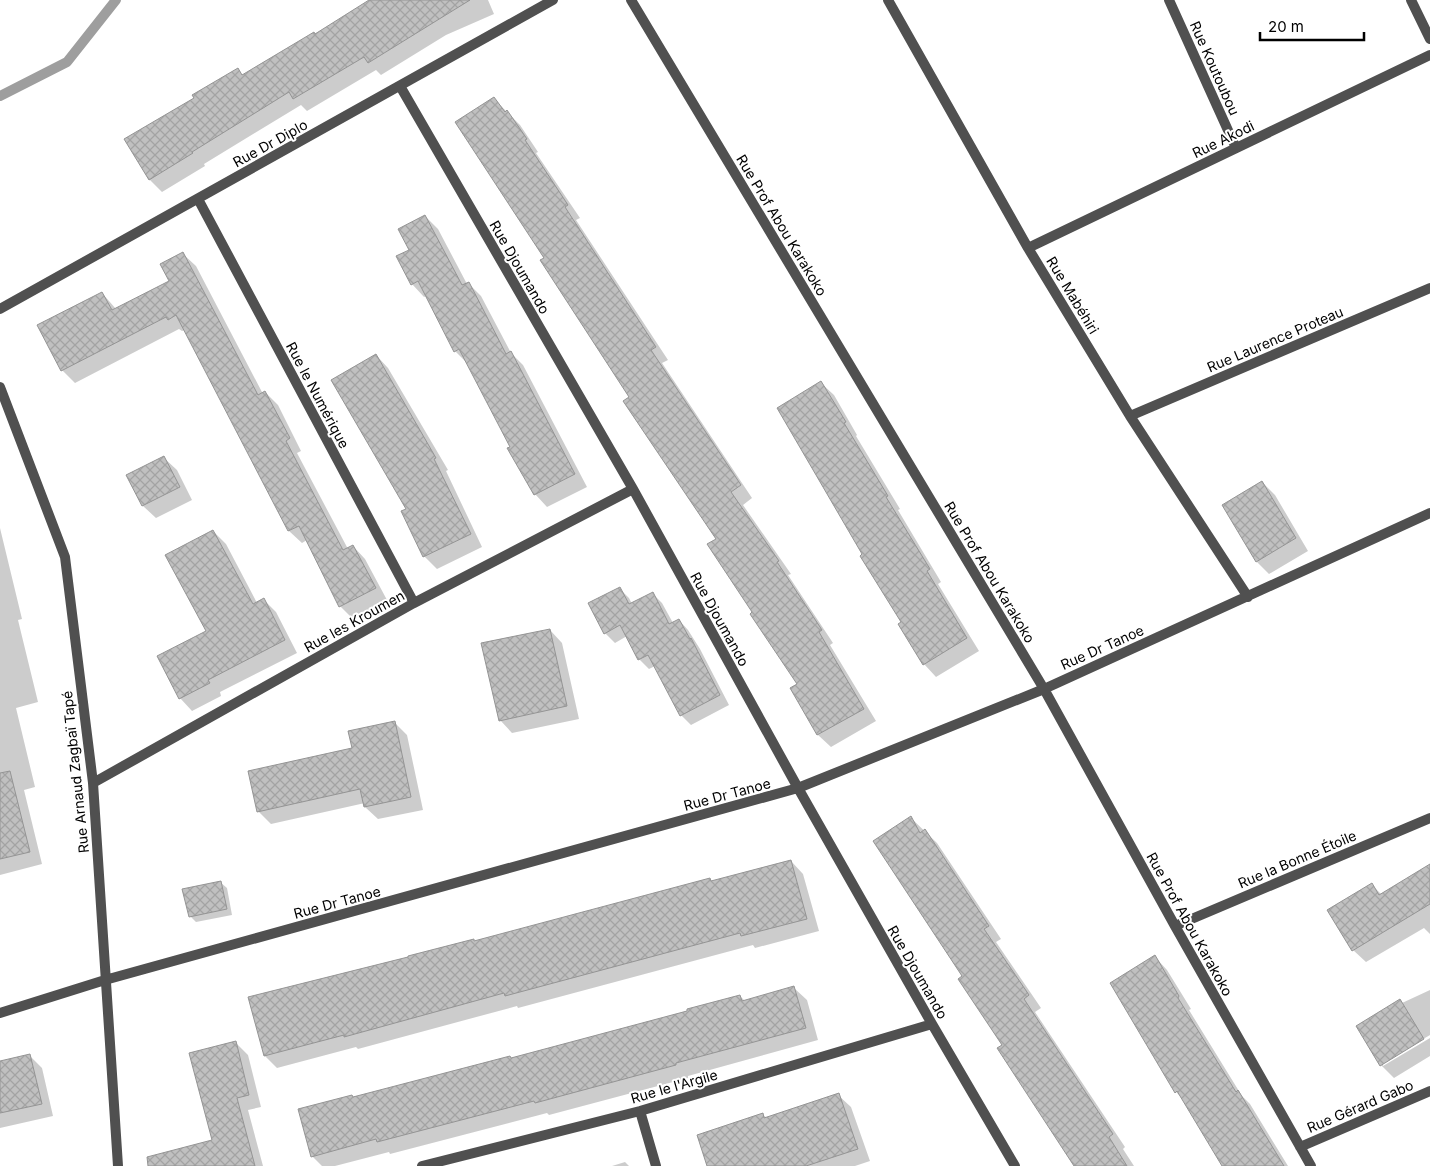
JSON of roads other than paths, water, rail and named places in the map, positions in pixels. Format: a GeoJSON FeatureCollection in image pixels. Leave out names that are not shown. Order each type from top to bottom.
{"type":"FeatureCollection","features":[{"type":"Feature","properties":{"kind":"street","name":"Rue Dr Diplo"},"geometry":{"type":"LineString","coordinates":[[0,308],[553,0]]}},
{"type":"Feature","properties":{"kind":"street","name":"Rue Prof Abou Karakoko"},"geometry":{"type":"LineString","coordinates":[[631,0],[1044,689],[1311,1166]]}},
{"type":"Feature","properties":{"kind":"street","name":"Rue Mabéhiri"},"geometry":{"type":"LineString","coordinates":[[888,0],[1028,248],[1130,416],[1248,597]]}},
{"type":"Feature","properties":{"kind":"street","name":"Rue Koutoubou"},"geometry":{"type":"LineString","coordinates":[[1169,0],[1236,148]]}},
{"type":"Feature","properties":{"kind":"street"},"geometry":{"type":"LineString","coordinates":[[1411,0],[1430,39]]}},
{"type":"Feature","properties":{"kind":"street","name":"Rue Akodi"},"geometry":{"type":"LineString","coordinates":[[1028,248],[1430,55]]}},
{"type":"Feature","properties":{"kind":"street","name":"Rue Djoumando"},"geometry":{"type":"LineString","coordinates":[[400,86],[633,489],[798,788],[1015,1166]]}},
{"type":"Feature","properties":{"kind":"street","name":"Rue le Numérique"},"geometry":{"type":"LineString","coordinates":[[198,199],[414,603]]}},
{"type":"Feature","properties":{"kind":"street","name":"Rue Laurence Proteau"},"geometry":{"type":"LineString","coordinates":[[1130,416],[1430,288]]}},
{"type":"Feature","properties":{"kind":"street","name":"Rue Arnaud Zagbaï Tapé"},"geometry":{"type":"LineString","coordinates":[[0,388],[64,557],[93,782],[118,1166]]}},
{"type":"Feature","properties":{"kind":"street","name":"Rue les Kroumen"},"geometry":{"type":"LineString","coordinates":[[93,782],[414,603],[633,489]]}},
{"type":"Feature","properties":{"kind":"street","name":"Rue Dr Tanoe"},"geometry":{"type":"LineString","coordinates":[[0,1013],[105,980],[798,788],[1044,689],[1430,513]]}},
{"type":"Feature","properties":{"kind":"street","name":"Rue la Bonne Étoile"},"geometry":{"type":"LineString","coordinates":[[1175,926],[1430,818]]}},
{"type":"Feature","properties":{"kind":"street","name":"Rue le l'Argile"},"geometry":{"type":"LineString","coordinates":[[422,1166],[640,1111],[932,1024]]}},
{"type":"Feature","properties":{"kind":"street","name":"Rue Gérard Gabo"},"geometry":{"type":"LineString","coordinates":[[1300,1146],[1430,1091]]}},
{"type":"Feature","properties":{"kind":"street"},"geometry":{"type":"LineString","coordinates":[[640,1111],[656,1166]]}},
{"type":"Feature","properties":{"kind":"waterway"},"geometry":{"type":"LineString","coordinates":[[0,96],[67,62],[116,0]]}}]}
